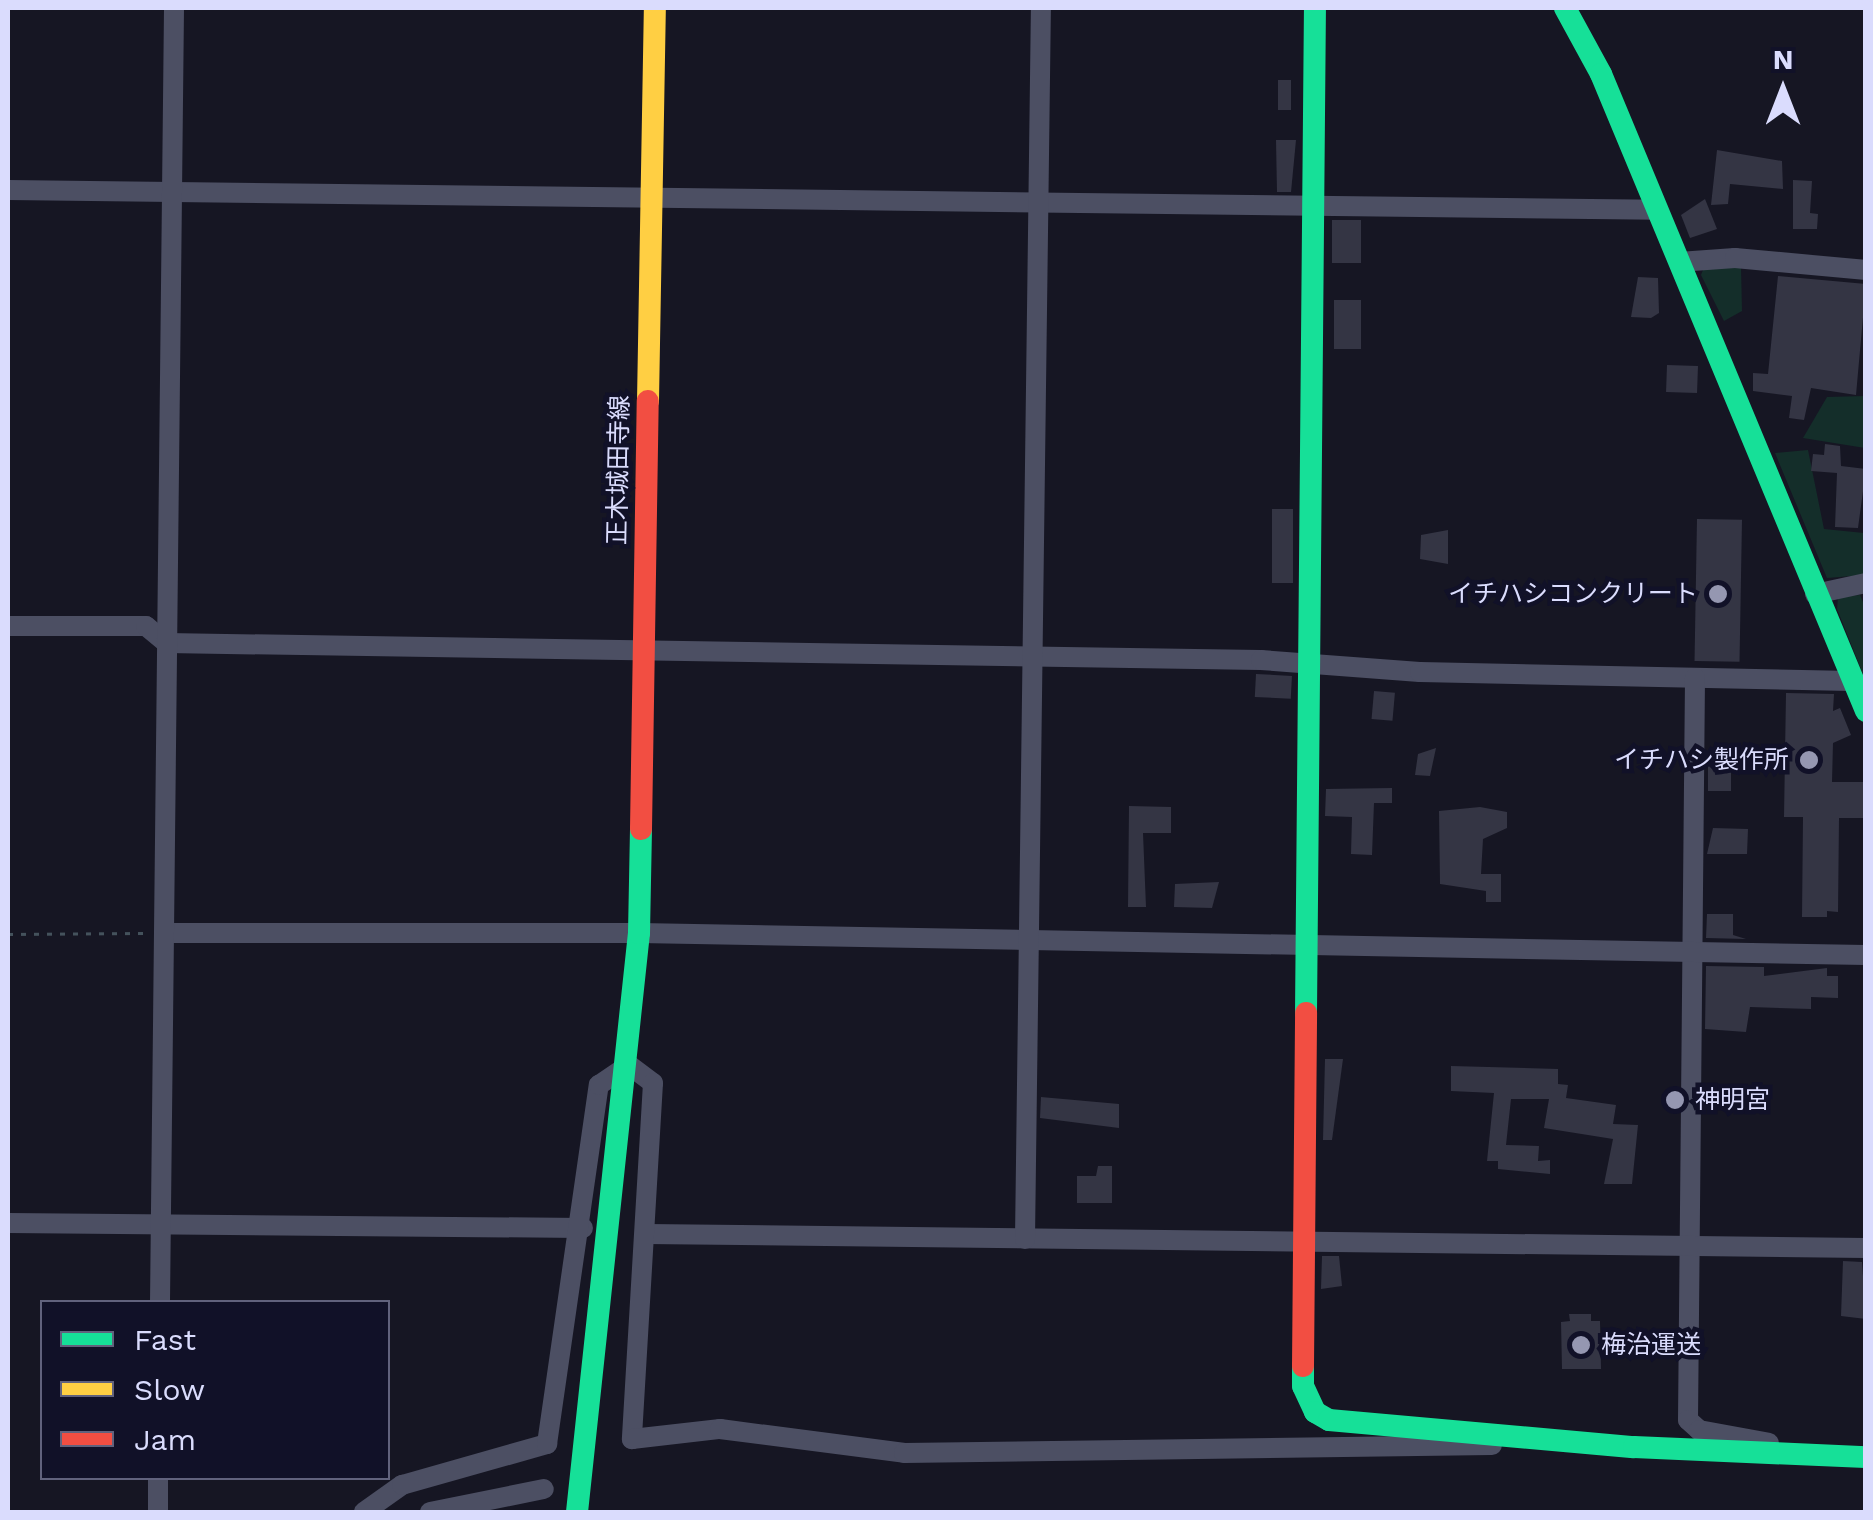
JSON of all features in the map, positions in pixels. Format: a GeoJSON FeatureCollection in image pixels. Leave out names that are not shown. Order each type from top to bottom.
{"type":"FeatureCollection","features":[{"type":"Feature","properties":{"kind":"street"},"geometry":{"type":"LineString","coordinates":[[160,1300],[174,8]]}},
{"type":"Feature","properties":{"kind":"street","name":"正木城田寺線"},"geometry":{"type":"LineString","coordinates":[[578,1506],[629,1065],[638,933],[655,8]]}},
{"type":"Feature","properties":{"kind":"street"},"geometry":{"type":"LineString","coordinates":[[1024,1239],[1032,943],[1041,8]]}},
{"type":"Feature","properties":{"kind":"street"},"geometry":{"type":"LineString","coordinates":[[1314,8],[1315,204],[1301,1242],[1303,1386],[1315,1412],[1328,1420],[1604,1444],[1866,1457]]}},
{"type":"Feature","properties":{"kind":"street"},"geometry":{"type":"LineString","coordinates":[[1565,8],[1601,74],[1866,711]]}},
{"type":"Feature","properties":{"kind":"street"},"geometry":{"type":"LineString","coordinates":[[8,190],[1657,210]]}},
{"type":"Feature","properties":{"kind":"street"},"geometry":{"type":"LineString","coordinates":[[1679,262],[1736,258],[1866,270]]}},
{"type":"Feature","properties":{"kind":"street"},"geometry":{"type":"LineString","coordinates":[[1815,594],[1866,583]]}},
{"type":"Feature","properties":{"kind":"street"},"geometry":{"type":"LineString","coordinates":[[8,626],[146,626],[166,642],[1306,661],[1420,672],[1851,681]]}},
{"type":"Feature","properties":{"kind":"street"},"geometry":{"type":"LineString","coordinates":[[1695,678],[1688,1420],[1699,1430],[1817,1457]]}},
{"type":"Feature","properties":{"kind":"street"},"geometry":{"type":"LineString","coordinates":[[166,933],[638,933],[1866,955]]}},
{"type":"Feature","properties":{"kind":"street"},"geometry":{"type":"LineString","coordinates":[[364,1512],[402,1485],[548,1444],[583,1228],[599,1084],[629,1065],[653,1084],[632,1439],[720,1428],[904,1453],[1604,1444]]}},
{"type":"Feature","properties":{"kind":"street"},"geometry":{"type":"LineString","coordinates":[[8,1223],[583,1228]]}},
{"type":"Feature","properties":{"kind":"street"},"geometry":{"type":"LineString","coordinates":[[646,1234],[1866,1248]]}},
{"type":"Feature","properties":{"kind":"street"},"geometry":{"type":"LineString","coordinates":[[158,1480],[158,1512]]}},
{"type":"Feature","properties":{"kind":"street"},"geometry":{"type":"LineString","coordinates":[[430,1512],[544,1488]]}},
{"type":"Feature","properties":{"kind":"path"},"geometry":{"type":"LineString","coordinates":[[8,934],[166,933]]}},
{"type":"Feature","properties":{"kind":"green space"},"geometry":{"type":"Polygon","coordinates":[[[1705,265],[1741,267],[1742,311],[1724,321],[1701,275],[1705,265]]]}},
{"type":"Feature","properties":{"kind":"green space"},"geometry":{"type":"Polygon","coordinates":[[[1865,396],[1865,448],[1803,438],[1827,397],[1865,396]]]}},
{"type":"Feature","properties":{"kind":"green space"},"geometry":{"type":"Polygon","coordinates":[[[1808,450],[1824,529],[1864,533],[1864,575],[1827,578],[1775,453],[1808,450]]]}},
{"type":"Feature","properties":{"kind":"green space"},"geometry":{"type":"Polygon","coordinates":[[[1860,595],[1865,607],[1865,679],[1837,609],[1838,597],[1860,595]]]}},
{"type":"Feature","properties":{"kind":"building"},"geometry":{"type":"Polygon","coordinates":[[[1278,80],[1291,80],[1291,110],[1278,110],[1278,80]]]}},
{"type":"Feature","properties":{"kind":"building"},"geometry":{"type":"Polygon","coordinates":[[[1276,140],[1296,140],[1291,192],[1277,192],[1276,140]]]}},
{"type":"Feature","properties":{"kind":"building"},"geometry":{"type":"Polygon","coordinates":[[[1717,150],[1782,161],[1783,189],[1730,184],[1728,204],[1711,205],[1717,150]]]}},
{"type":"Feature","properties":{"kind":"building"},"geometry":{"type":"Polygon","coordinates":[[[1793,180],[1812,181],[1810,213],[1818,214],[1817,229],[1793,229],[1793,180]]]}},
{"type":"Feature","properties":{"kind":"building"},"geometry":{"type":"Polygon","coordinates":[[[1705,199],[1717,229],[1690,238],[1681,215],[1705,199]]]}},
{"type":"Feature","properties":{"kind":"building"},"geometry":{"type":"Polygon","coordinates":[[[1332,220],[1361,220],[1361,263],[1332,263],[1332,220]]]}},
{"type":"Feature","properties":{"kind":"building"},"geometry":{"type":"Polygon","coordinates":[[[1778,276],[1866,284],[1856,395],[1811,388],[1804,420],[1789,418],[1792,396],[1753,391],[1753,373],[1768,374],[1778,276]]]}},
{"type":"Feature","properties":{"kind":"building"},"geometry":{"type":"Polygon","coordinates":[[[1638,277],[1658,278],[1659,313],[1651,318],[1631,317],[1638,277]]]}},
{"type":"Feature","properties":{"kind":"building"},"geometry":{"type":"Polygon","coordinates":[[[1334,300],[1361,300],[1361,349],[1334,349],[1334,300]]]}},
{"type":"Feature","properties":{"kind":"building"},"geometry":{"type":"Polygon","coordinates":[[[1667,365],[1698,366],[1697,393],[1666,392],[1667,365]]]}},
{"type":"Feature","properties":{"kind":"building"},"geometry":{"type":"Polygon","coordinates":[[[1825,444],[1840,446],[1841,466],[1866,469],[1858,528],[1835,527],[1837,473],[1811,471],[1813,454],[1824,455],[1825,444]]]}},
{"type":"Feature","properties":{"kind":"building"},"geometry":{"type":"Polygon","coordinates":[[[1272,509],[1293,509],[1293,583],[1272,583],[1272,509]]]}},
{"type":"Feature","properties":{"kind":"building","name":"イチハシコンクリート"},"geometry":{"type":"Polygon","coordinates":[[[1697,519],[1742,520],[1740,662],[1695,661],[1697,519]]]}},
{"type":"Feature","properties":{"kind":"building"},"geometry":{"type":"Polygon","coordinates":[[[1448,530],[1448,564],[1420,559],[1421,535],[1448,530]]]}},
{"type":"Feature","properties":{"kind":"building"},"geometry":{"type":"Polygon","coordinates":[[[1256,674],[1292,676],[1291,699],[1255,697],[1256,674]]]}},
{"type":"Feature","properties":{"kind":"building"},"geometry":{"type":"Polygon","coordinates":[[[1374,691],[1395,693],[1392,721],[1372,719],[1374,691]]]}},
{"type":"Feature","properties":{"kind":"building","name":"イチハシ製作所"},"geometry":{"type":"Polygon","coordinates":[[[1786,693],[1834,694],[1833,711],[1840,708],[1851,735],[1833,743],[1832,782],[1866,782],[1866,818],[1839,818],[1838,912],[1827,911],[1827,917],[1802,917],[1803,817],[1784,817],[1786,693]]]}},
{"type":"Feature","properties":{"kind":"building"},"geometry":{"type":"Polygon","coordinates":[[[1436,748],[1430,776],[1415,775],[1418,754],[1436,748]]]}},
{"type":"Feature","properties":{"kind":"building"},"geometry":{"type":"Polygon","coordinates":[[[1708,755],[1731,755],[1731,791],[1708,791],[1708,755]]]}},
{"type":"Feature","properties":{"kind":"building"},"geometry":{"type":"Polygon","coordinates":[[[1392,788],[1392,803],[1374,803],[1372,855],[1351,854],[1352,817],[1325,816],[1326,789],[1392,788]]]}},
{"type":"Feature","properties":{"kind":"building"},"geometry":{"type":"Polygon","coordinates":[[[1129,806],[1171,807],[1171,833],[1143,833],[1146,907],[1128,907],[1129,806]]]}},
{"type":"Feature","properties":{"kind":"building"},"geometry":{"type":"Polygon","coordinates":[[[1480,807],[1507,812],[1507,828],[1483,839],[1481,874],[1501,874],[1501,902],[1486,902],[1486,891],[1440,884],[1439,811],[1480,807]]]}},
{"type":"Feature","properties":{"kind":"building"},"geometry":{"type":"Polygon","coordinates":[[[1713,828],[1748,829],[1747,854],[1707,854],[1713,828]]]}},
{"type":"Feature","properties":{"kind":"building"},"geometry":{"type":"Polygon","coordinates":[[[1219,882],[1212,908],[1174,907],[1175,884],[1219,882]]]}},
{"type":"Feature","properties":{"kind":"building"},"geometry":{"type":"Polygon","coordinates":[[[1707,914],[1733,914],[1733,935],[1746,939],[1706,938],[1707,914]]]}},
{"type":"Feature","properties":{"kind":"building"},"geometry":{"type":"Polygon","coordinates":[[[1706,966],[1764,967],[1764,976],[1827,968],[1827,976],[1838,976],[1838,998],[1811,997],[1811,1009],[1750,1007],[1746,1032],[1705,1029],[1706,966]]]}},
{"type":"Feature","properties":{"kind":"building"},"geometry":{"type":"Polygon","coordinates":[[[1325,1059],[1343,1059],[1332,1140],[1323,1140],[1325,1059]]]}},
{"type":"Feature","properties":{"kind":"building"},"geometry":{"type":"Polygon","coordinates":[[[1451,1066],[1558,1069],[1558,1084],[1568,1085],[1566,1098],[1616,1105],[1613,1124],[1638,1125],[1632,1184],[1604,1184],[1613,1139],[1544,1128],[1549,1099],[1511,1099],[1506,1145],[1539,1146],[1538,1161],[1550,1160],[1550,1174],[1498,1169],[1498,1161],[1487,1161],[1494,1093],[1451,1091],[1451,1066]]]}},
{"type":"Feature","properties":{"kind":"building"},"geometry":{"type":"Polygon","coordinates":[[[1041,1097],[1119,1104],[1119,1128],[1040,1118],[1041,1097]]]}},
{"type":"Feature","properties":{"kind":"building"},"geometry":{"type":"Polygon","coordinates":[[[1098,1166],[1112,1166],[1112,1203],[1077,1203],[1077,1176],[1096,1176],[1098,1166]]]}},
{"type":"Feature","properties":{"kind":"building"},"geometry":{"type":"Polygon","coordinates":[[[1322,1256],[1339,1256],[1342,1286],[1321,1289],[1322,1256]]]}},
{"type":"Feature","properties":{"kind":"building"},"geometry":{"type":"Polygon","coordinates":[[[1843,1261],[1862,1262],[1866,1319],[1841,1316],[1843,1261]]]}},
{"type":"Feature","properties":{"kind":"building","name":"梅治運送"},"geometry":{"type":"Polygon","coordinates":[[[1569,1314],[1591,1314],[1591,1321],[1600,1321],[1601,1369],[1562,1369],[1561,1322],[1570,1321],[1569,1314]]]}},
{"type":"Feature","properties":{"kind":"traffic: fast"},"geometry":{"type":"LineString","coordinates":[[1306,1013],[1315,8]]}},
{"type":"Feature","properties":{"kind":"traffic: fast"},"geometry":{"type":"LineString","coordinates":[[1565,8],[1601,74],[1866,711]]}},
{"type":"Feature","properties":{"kind":"traffic: fast"},"geometry":{"type":"LineString","coordinates":[[577,1512],[639,933],[641,829]]}},
{"type":"Feature","properties":{"kind":"traffic: fast"},"geometry":{"type":"LineString","coordinates":[[1303,1366],[1303,1386],[1315,1412],[1329,1420],[1634,1447],[1866,1457]]}},
{"type":"Feature","properties":{"kind":"traffic: slow"},"geometry":{"type":"LineString","coordinates":[[648,401],[655,8]]}},
{"type":"Feature","properties":{"kind":"traffic: jam"},"geometry":{"type":"LineString","coordinates":[[641,829],[648,401]]}},
{"type":"Feature","properties":{"kind":"traffic: jam"},"geometry":{"type":"LineString","coordinates":[[1303,1366],[1306,1013]]}},
{"type":"Feature","properties":{"kind":"place","name":"イチハシコンクリート"},"geometry":{"type":"Point","coordinates":[1718,594]}},
{"type":"Feature","properties":{"kind":"place","name":"イチハシ製作所"},"geometry":{"type":"Point","coordinates":[1809,760]}},
{"type":"Feature","properties":{"kind":"place","name":"神明宮"},"geometry":{"type":"Point","coordinates":[1675,1100]}},
{"type":"Feature","properties":{"kind":"place","name":"梅治運送"},"geometry":{"type":"Point","coordinates":[1581,1345]}}]}
